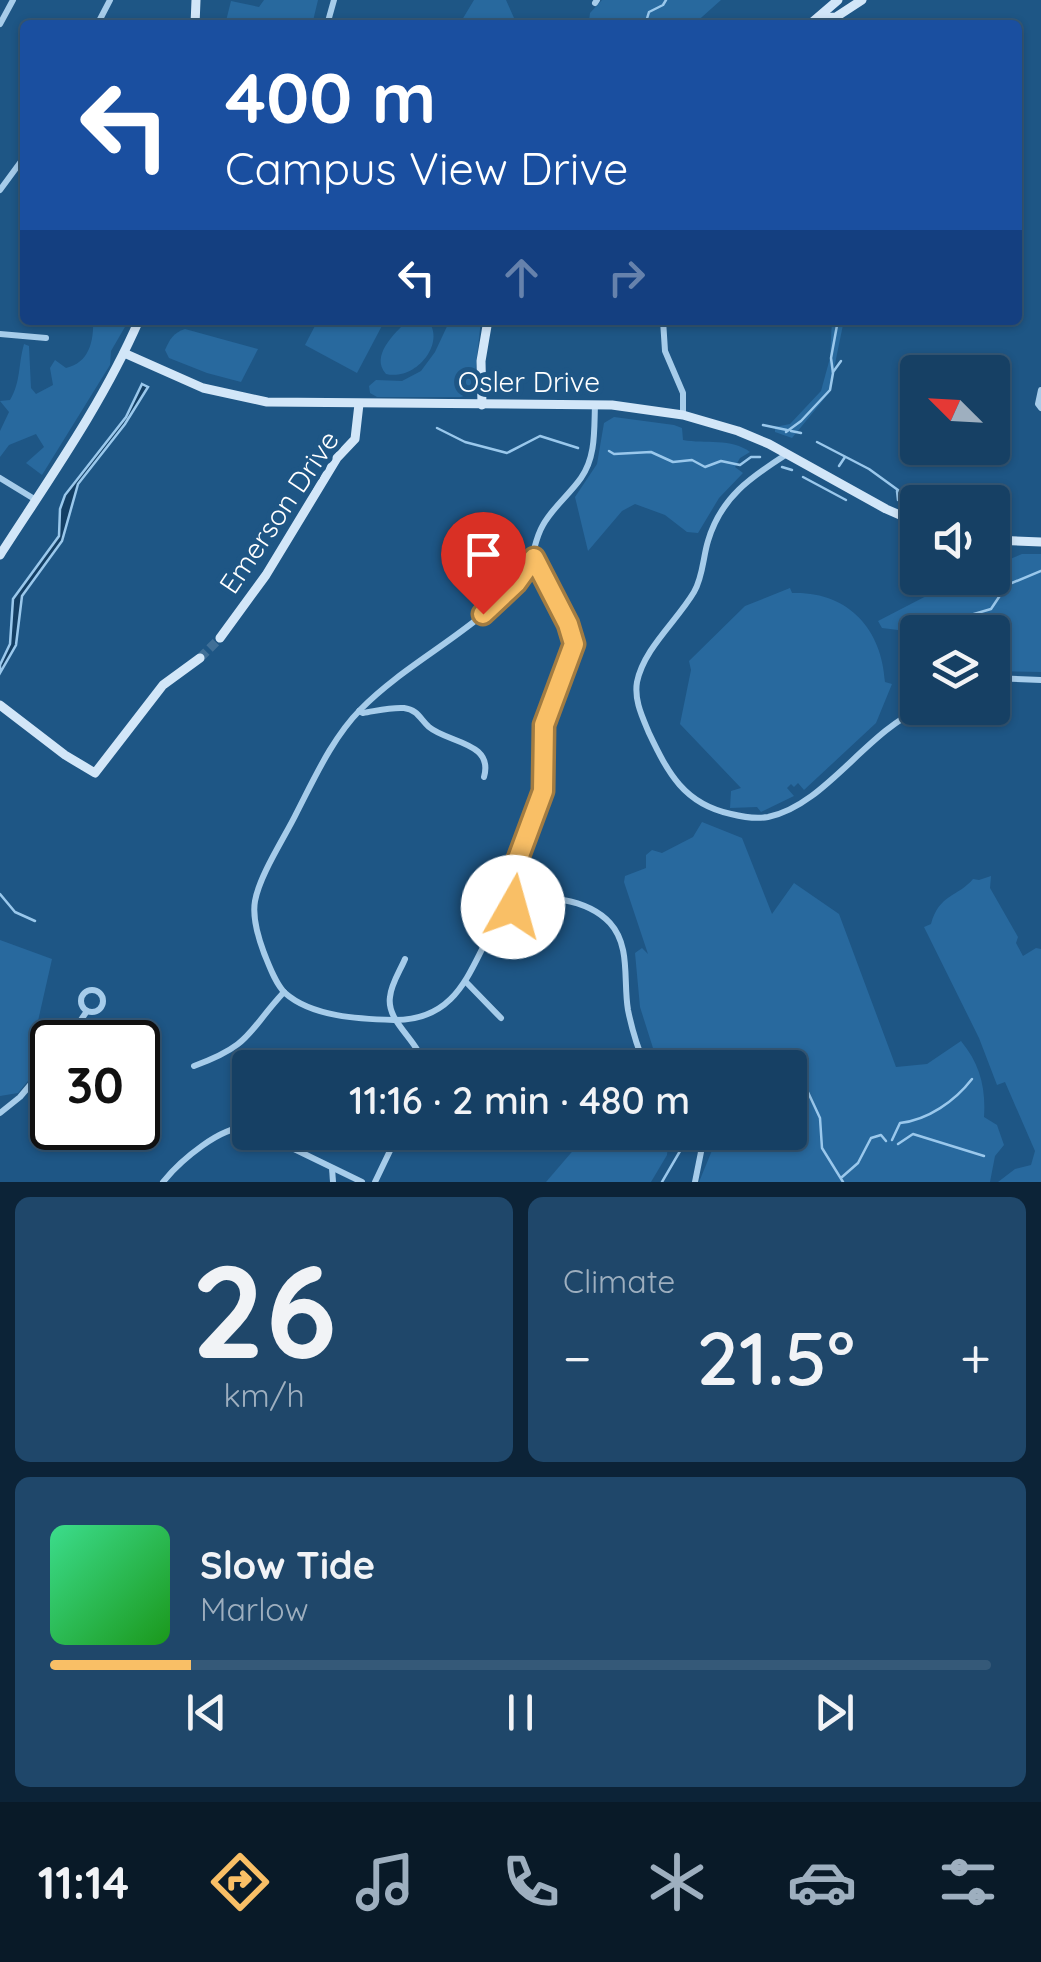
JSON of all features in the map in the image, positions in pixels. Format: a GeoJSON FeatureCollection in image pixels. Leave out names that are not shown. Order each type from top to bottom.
{"type":"FeatureCollection","features":[{"type":"Feature","properties":{"kind":"street"},"geometry":{"type":"LineString","coordinates":[[0,24],[13,0]]}},
{"type":"Feature","properties":{"kind":"street"},"geometry":{"type":"LineString","coordinates":[[826,20],[862,0]]}},
{"type":"Feature","properties":{"kind":"street"},"geometry":{"type":"LineString","coordinates":[[0,190],[20,163]]}},
{"type":"Feature","properties":{"kind":"street"},"geometry":{"type":"LineString","coordinates":[[0,200],[6,183]]}},
{"type":"Feature","properties":{"kind":"street"},"geometry":{"type":"LineString","coordinates":[[0,555],[124,353],[137,325]]}},
{"type":"Feature","properties":{"kind":"street"},"geometry":{"type":"LineString","coordinates":[[482,405],[481,361],[487,325]]}},
{"type":"Feature","properties":{"kind":"street"},"geometry":{"type":"LineString","coordinates":[[662,325],[665,351],[683,393],[682,415]]}},
{"type":"Feature","properties":{"kind":"street"},"geometry":{"type":"LineString","coordinates":[[0,334],[46,338]]}},
{"type":"Feature","properties":{"kind":"street","name":"Osler Drive"},"geometry":{"type":"LineString","coordinates":[[124,353],[186,382],[237,398],[280,403],[595,405],[682,415],[738,431],[900,515]]}},
{"type":"Feature","properties":{"kind":"street"},"geometry":{"type":"LineString","coordinates":[[1041,390],[1041,408]]}},
{"type":"Feature","properties":{"kind":"street","name":"Emerson Drive"},"geometry":{"type":"LineString","coordinates":[[220,638],[266,575],[339,455],[356,439],[359,404]]}},
{"type":"Feature","properties":{"kind":"street"},"geometry":{"type":"LineString","coordinates":[[595,405],[593,450],[587,468],[541,528],[534,558],[498,600],[359,711],[324,764],[257,894],[255,920],[260,944],[284,992],[323,1012],[397,1020],[415,1018],[452,1000],[466,982],[486,937],[513,907],[531,899],[556,898],[593,910],[612,925],[623,950],[628,1009],[641,1050]]}},
{"type":"Feature","properties":{"kind":"street"},"geometry":{"type":"LineString","coordinates":[[788,454],[746,481],[728,498],[708,542],[695,590],[650,652],[640,674],[638,702],[664,767],[680,789],[703,805],[749,817],[770,816],[802,802],[886,727],[900,720]]}},
{"type":"Feature","properties":{"kind":"street"},"geometry":{"type":"LineString","coordinates":[[0,478],[36,500]]}},
{"type":"Feature","properties":{"kind":"street"},"geometry":{"type":"LineString","coordinates":[[1010,541],[1041,542]]}},
{"type":"Feature","properties":{"kind":"street"},"geometry":{"type":"LineString","coordinates":[[513,907],[510,880],[543,791],[544,725],[574,644],[534,558]]}},
{"type":"Feature","properties":{"kind":"street"},"geometry":{"type":"LineString","coordinates":[[0,704],[95,773],[163,684],[200,658]]}},
{"type":"Feature","properties":{"kind":"street"},"geometry":{"type":"LineString","coordinates":[[1010,679],[1041,680]]}},
{"type":"Feature","properties":{"kind":"street"},"geometry":{"type":"LineString","coordinates":[[359,711],[363,714],[403,708],[417,712],[430,728],[480,753],[486,764],[484,776]]}},
{"type":"Feature","properties":{"kind":"street"},"geometry":{"type":"LineString","coordinates":[[405,960],[389,1003],[420,1050]]}},
{"type":"Feature","properties":{"kind":"street"},"geometry":{"type":"LineString","coordinates":[[466,982],[501,1018]]}},
{"type":"Feature","properties":{"kind":"street"},"geometry":{"type":"LineString","coordinates":[[194,1066],[246,1040],[284,992]]}},
{"type":"Feature","properties":{"kind":"street"},"geometry":{"type":"LineString","coordinates":[[81,1020],[88,1010]]}},
{"type":"Feature","properties":{"kind":"street"},"geometry":{"type":"LineString","coordinates":[[0,1113],[30,1086]]}},
{"type":"Feature","properties":{"kind":"street"},"geometry":{"type":"LineString","coordinates":[[163,1182],[195,1151],[232,1130]]}},
{"type":"Feature","properties":{"kind":"street"},"geometry":{"type":"LineString","coordinates":[[298,1150],[362,1182]]}},
{"type":"Feature","properties":{"kind":"street"},"geometry":{"type":"LineString","coordinates":[[375,1182],[390,1150]]}},
{"type":"Feature","properties":{"kind":"street"},"geometry":{"type":"LineString","coordinates":[[696,1182],[700,1150]]}},
{"type":"Feature","properties":{"kind":"street"},"geometry":{"type":"LineString","coordinates":[[332,1166],[333,1182]]}},
{"type":"Feature","properties":{"kind":"shaded area"},"geometry":{"type":"Polygon","coordinates":[[[264,0],[318,0],[313,20],[226,20],[231,1],[259,7],[264,0]]]}},
{"type":"Feature","properties":{"kind":"shaded area"},"geometry":{"type":"Polygon","coordinates":[[[474,0],[506,0],[514,18],[564,20],[462,20],[474,0]]]}},
{"type":"Feature","properties":{"kind":"shaded area"},"geometry":{"type":"Polygon","coordinates":[[[602,0],[721,0],[699,20],[589,20],[590,13],[602,0]]]}},
{"type":"Feature","properties":{"kind":"shaded area"},"geometry":{"type":"Polygon","coordinates":[[[93,325],[126,325],[111,351],[110,365],[42,475],[26,463],[44,447],[36,434],[9,445],[0,457],[0,431],[9,412],[0,401],[10,400],[14,393],[24,344],[29,346],[31,388],[36,394],[53,385],[50,368],[55,360],[66,368],[74,365],[85,356],[93,325]]]}},
{"type":"Feature","properties":{"kind":"shaded area"},"geometry":{"type":"Polygon","coordinates":[[[315,325],[382,325],[357,373],[305,345],[315,325]]]}},
{"type":"Feature","properties":{"kind":"shaded area"},"geometry":{"type":"Polygon","coordinates":[[[403,325],[430,325],[433,331],[425,359],[397,375],[386,374],[382,367],[382,353],[403,325]]]}},
{"type":"Feature","properties":{"kind":"shaded area"},"geometry":{"type":"Polygon","coordinates":[[[448,325],[480,325],[473,393],[461,397],[377,397],[370,393],[369,386],[376,380],[402,381],[421,371],[448,325]]]}},
{"type":"Feature","properties":{"kind":"shaded area"},"geometry":{"type":"Polygon","coordinates":[[[832,325],[843,325],[829,393],[792,438],[775,432],[775,427],[790,424],[821,391],[830,358],[832,325]]]}},
{"type":"Feature","properties":{"kind":"shaded area"},"geometry":{"type":"Polygon","coordinates":[[[185,329],[258,349],[241,382],[169,358],[165,350],[175,335],[185,329]]]}},
{"type":"Feature","properties":{"kind":"shaded area"},"geometry":{"type":"Polygon","coordinates":[[[142,384],[148,387],[125,424],[78,484],[62,541],[22,596],[16,645],[0,673],[10,644],[13,599],[59,536],[65,495],[126,417],[142,384]]]}},
{"type":"Feature","properties":{"kind":"shaded area"},"geometry":{"type":"Polygon","coordinates":[[[614,417],[674,425],[682,428],[683,440],[727,443],[750,452],[735,467],[743,473],[719,498],[698,533],[687,532],[665,515],[635,504],[622,511],[588,551],[575,497],[597,464],[604,423],[614,417]]]}},
{"type":"Feature","properties":{"kind":"shaded area"},"geometry":{"type":"Polygon","coordinates":[[[1022,554],[1041,554],[1041,672],[1010,671],[1010,615],[900,615],[900,630],[882,628],[878,621],[928,595],[1010,595],[1010,559],[1022,554]]]}},
{"type":"Feature","properties":{"kind":"shaded area"},"geometry":{"type":"Polygon","coordinates":[[[790,588],[792,593],[829,598],[858,616],[877,645],[885,682],[892,684],[876,723],[804,790],[798,783],[794,787],[791,784],[787,788],[794,796],[761,812],[757,807],[730,808],[731,791],[741,788],[680,724],[691,670],[689,661],[745,606],[790,588]]]}},
{"type":"Feature","properties":{"kind":"shaded area"},"geometry":{"type":"Polygon","coordinates":[[[702,822],[742,838],[772,914],[794,883],[839,914],[896,1067],[927,1064],[961,1041],[980,1077],[984,1117],[997,1125],[1004,1145],[995,1156],[990,1182],[699,1182],[712,1150],[807,1150],[807,1050],[654,1050],[640,1007],[635,953],[642,948],[648,954],[625,876],[646,868],[646,855],[652,850],[662,853],[693,837],[702,822]]]}},
{"type":"Feature","properties":{"kind":"shaded area"},"geometry":{"type":"Polygon","coordinates":[[[991,876],[990,888],[1018,937],[1016,943],[1023,956],[1041,949],[1041,1182],[998,1182],[1015,1169],[1031,1165],[1035,1151],[1005,1082],[997,1085],[979,1038],[924,927],[931,924],[944,901],[973,879],[991,876]]]}},
{"type":"Feature","properties":{"kind":"shaded area"},"geometry":{"type":"Polygon","coordinates":[[[0,940],[52,959],[38,1020],[30,1020],[30,1079],[18,1093],[0,1096],[0,940]]]}},
{"type":"Feature","properties":{"kind":"shaded area"},"geometry":{"type":"Polygon","coordinates":[[[574,1150],[667,1150],[651,1182],[546,1182],[574,1150]]]}},
{"type":"Feature","properties":{"kind":"waterway"},"geometry":{"type":"LineString","coordinates":[[647,20],[649,12],[666,0]]}},
{"type":"Feature","properties":{"kind":"waterway"},"geometry":{"type":"LineString","coordinates":[[786,432],[830,390],[837,325]]}},
{"type":"Feature","properties":{"kind":"waterway"},"geometry":{"type":"LineString","coordinates":[[833,372],[841,361]]}},
{"type":"Feature","properties":{"kind":"waterway"},"geometry":{"type":"LineString","coordinates":[[763,425],[787,430]]}},
{"type":"Feature","properties":{"kind":"waterway"},"geometry":{"type":"LineString","coordinates":[[437,428],[465,442],[507,453],[540,436],[578,448]]}},
{"type":"Feature","properties":{"kind":"waterway"},"geometry":{"type":"LineString","coordinates":[[791,431],[801,433]]}},
{"type":"Feature","properties":{"kind":"waterway"},"geometry":{"type":"LineString","coordinates":[[817,442],[869,469],[900,491]]}},
{"type":"Feature","properties":{"kind":"waterway"},"geometry":{"type":"LineString","coordinates":[[609,451],[651,452],[673,462],[692,460],[705,467],[721,461],[740,465],[751,457],[760,457]]}},
{"type":"Feature","properties":{"kind":"waterway"},"geometry":{"type":"LineString","coordinates":[[839,466],[845,457]]}},
{"type":"Feature","properties":{"kind":"waterway"},"geometry":{"type":"LineString","coordinates":[[782,467],[792,470]]}},
{"type":"Feature","properties":{"kind":"waterway"},"geometry":{"type":"LineString","coordinates":[[803,477],[846,500]]}},
{"type":"Feature","properties":{"kind":"waterway"},"geometry":{"type":"LineString","coordinates":[[897,491],[898,500]]}},
{"type":"Feature","properties":{"kind":"waterway"},"geometry":{"type":"LineString","coordinates":[[971,615],[991,609],[1007,585],[1041,571]]}},
{"type":"Feature","properties":{"kind":"waterway"},"geometry":{"type":"LineString","coordinates":[[0,894],[15,912],[35,921]]}},
{"type":"Feature","properties":{"kind":"waterway"},"geometry":{"type":"LineString","coordinates":[[892,1140],[900,1123],[940,1108],[972,1079]]}},
{"type":"Feature","properties":{"kind":"waterway"},"geometry":{"type":"LineString","coordinates":[[807,1090],[820,1118],[822,1148],[843,1182]]}},
{"type":"Feature","properties":{"kind":"waterway"},"geometry":{"type":"LineString","coordinates":[[898,1144],[913,1134],[984,1156]]}},
{"type":"Feature","properties":{"kind":"waterway"},"geometry":{"type":"LineString","coordinates":[[842,1177],[858,1163],[871,1138],[881,1135],[886,1141]]}},
{"type":"Feature","properties":{"kind":"waterway"},"geometry":{"type":"LineString","coordinates":[[662,1182],[681,1150]]}},
{"type":"Feature","properties":{"kind":"tunnel"},"geometry":{"type":"LineString","coordinates":[[200,658],[220,638]]}},
{"type":"Feature","properties":{"kind":"route"},"geometry":{"type":"LineString","coordinates":[[483,614],[516,583],[534,558],[574,644],[544,725],[543,791],[510,880],[513,907]]}}]}
